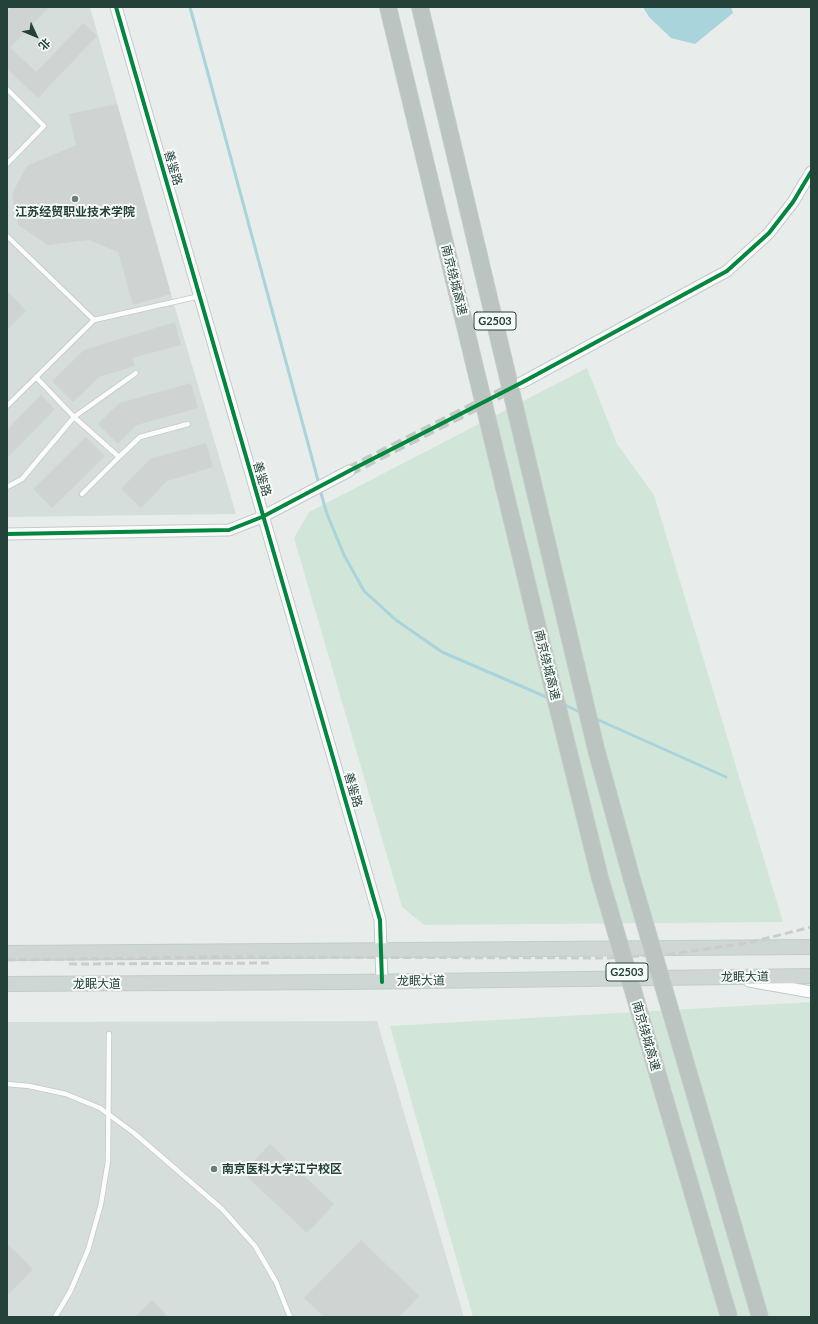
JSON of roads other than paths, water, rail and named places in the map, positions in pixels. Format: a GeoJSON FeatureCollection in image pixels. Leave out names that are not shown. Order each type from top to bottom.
{"type":"FeatureCollection","features":[{"type":"Feature","properties":{"kind":"highway","name":"南京绕城高速"},"geometry":{"type":"LineString","coordinates":[[388,7],[600,878],[730,1317]]}},
{"type":"Feature","properties":{"kind":"highway","name":"G2503"},"geometry":{"type":"LineString","coordinates":[[420,7],[596,749],[631,876],[760,1317]]}},
{"type":"Feature","properties":{"kind":"main road"},"geometry":{"type":"LineString","coordinates":[[7,954],[811,947]]}},
{"type":"Feature","properties":{"kind":"main road","name":"龙眠大道"},"geometry":{"type":"LineString","coordinates":[[7,984],[382,982],[811,976]]}},
{"type":"Feature","properties":{"kind":"street","name":"善鉴路"},"geometry":{"type":"LineString","coordinates":[[116,7],[200,296],[262,517],[380,920],[382,982]]}},
{"type":"Feature","properties":{"kind":"street"},"geometry":{"type":"LineString","coordinates":[[521,383],[727,271],[769,232],[793,202],[811,172]]}},
{"type":"Feature","properties":{"kind":"street"},"geometry":{"type":"LineString","coordinates":[[7,534],[229,530],[262,517],[349,471]]}},
{"type":"Feature","properties":{"kind":"street"},"geometry":{"type":"LineString","coordinates":[[731,977],[811,992]]}},
{"type":"Feature","properties":{"kind":"lane"},"geometry":{"type":"LineString","coordinates":[[7,89],[44,126],[7,164]]}},
{"type":"Feature","properties":{"kind":"lane"},"geometry":{"type":"LineString","coordinates":[[7,236],[94,320]]}},
{"type":"Feature","properties":{"kind":"lane"},"geometry":{"type":"LineString","coordinates":[[7,406],[94,320],[200,296]]}},
{"type":"Feature","properties":{"kind":"lane"},"geometry":{"type":"LineString","coordinates":[[7,487],[22,478],[74,417],[136,373]]}},
{"type":"Feature","properties":{"kind":"lane"},"geometry":{"type":"LineString","coordinates":[[36,377],[74,417],[119,457]]}},
{"type":"Feature","properties":{"kind":"lane"},"geometry":{"type":"LineString","coordinates":[[82,494],[140,437],[188,424]]}},
{"type":"Feature","properties":{"kind":"lane"},"geometry":{"type":"LineString","coordinates":[[55,1317],[70,1292],[88,1250],[101,1204],[108,1161],[109,1034]]}},
{"type":"Feature","properties":{"kind":"lane"},"geometry":{"type":"LineString","coordinates":[[7,1084],[29,1086],[66,1094],[100,1108],[145,1143],[222,1209],[254,1246],[276,1282],[290,1317]]}},
{"type":"Feature","properties":{"kind":"water"},"geometry":{"type":"Polygon","coordinates":[[[643,7],[731,7],[733,13],[695,44],[671,38],[649,17],[643,7]]]}},
{"type":"Feature","properties":{"kind":"waterway"},"geometry":{"type":"LineString","coordinates":[[190,7],[319,484]]}},
{"type":"Feature","properties":{"kind":"waterway"},"geometry":{"type":"LineString","coordinates":[[320,490],[327,514],[344,555],[364,591],[396,620],[442,652],[551,699]]}},
{"type":"Feature","properties":{"kind":"waterway"},"geometry":{"type":"LineString","coordinates":[[563,704],[582,713]]}},
{"type":"Feature","properties":{"kind":"waterway"},"geometry":{"type":"LineString","coordinates":[[594,718],[726,777]]}},
{"type":"Feature","properties":{"kind":"tunnel"},"geometry":{"type":"LineString","coordinates":[[349,471],[517,385]]}},
{"type":"Feature","properties":{"kind":"railway"},"geometry":{"type":"LineString","coordinates":[[7,960],[212,957],[609,958],[671,954],[707,949],[752,942],[811,927]]}},
{"type":"Feature","properties":{"kind":"railway"},"geometry":{"type":"LineString","coordinates":[[69,964],[271,963]]}},
{"type":"Feature","properties":{"kind":"place","name":"江苏经贸职业技术学院"},"geometry":{"type":"Point","coordinates":[75,199]}},
{"type":"Feature","properties":{"kind":"place","name":"南京医科大学江宁校区"},"geometry":{"type":"Point","coordinates":[214,1169]}}]}
